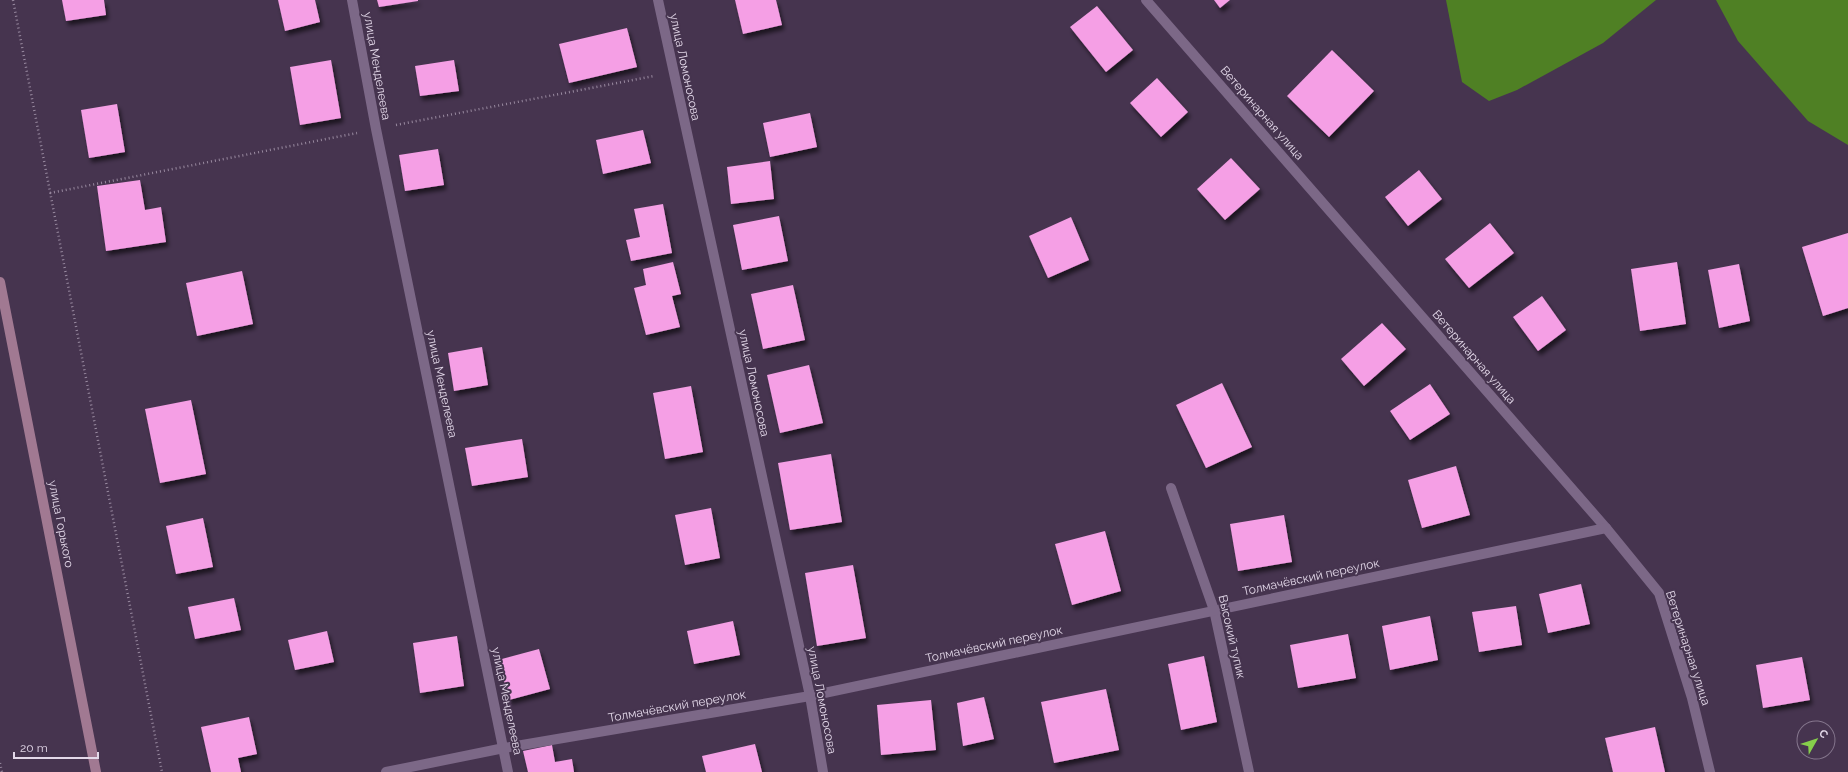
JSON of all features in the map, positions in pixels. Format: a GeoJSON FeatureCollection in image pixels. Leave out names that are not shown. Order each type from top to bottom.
{"type":"FeatureCollection","features":[{"type":"Feature","properties":{"kind":"main road","name":"улица Горького"},"geometry":{"type":"LineString","coordinates":[[0,282],[96,772]]}},
{"type":"Feature","properties":{"kind":"street","name":"улица Менделеева"},"geometry":{"type":"LineString","coordinates":[[352,0],[376,129],[508,772]]}},
{"type":"Feature","properties":{"kind":"street","name":"улица Ломоносова"},"geometry":{"type":"LineString","coordinates":[[658,0],[810,696],[823,772]]}},
{"type":"Feature","properties":{"kind":"street","name":"Ветеринарная улица"},"geometry":{"type":"LineString","coordinates":[[1146,0],[1606,528],[1659,593],[1692,698],[1710,772]]}},
{"type":"Feature","properties":{"kind":"street","name":"Высокий тупик"},"geometry":{"type":"LineString","coordinates":[[1171,488],[1214,610],[1249,772]]}},
{"type":"Feature","properties":{"kind":"street","name":"Толмачёвский переулок"},"geometry":{"type":"LineString","coordinates":[[386,772],[504,748],[810,696],[1606,528]]}},
{"type":"Feature","properties":{"kind":"path"},"geometry":{"type":"LineString","coordinates":[[13,0],[162,772]]}},
{"type":"Feature","properties":{"kind":"path"},"geometry":{"type":"LineString","coordinates":[[0,763],[2,772]]}},
{"type":"Feature","properties":{"kind":"green space"},"geometry":{"type":"Polygon","coordinates":[[[1446,0],[1656,0],[1603,43],[1517,90],[1489,101],[1462,82],[1446,0]]]}},
{"type":"Feature","properties":{"kind":"green space"},"geometry":{"type":"Polygon","coordinates":[[[1716,0],[1848,0],[1848,145],[1808,121],[1738,41],[1716,0]]]}},
{"type":"Feature","properties":{"kind":"building"},"geometry":{"type":"Polygon","coordinates":[[[62,0],[104,0],[106,15],[66,21],[62,0]]]}},
{"type":"Feature","properties":{"kind":"building"},"geometry":{"type":"Polygon","coordinates":[[[278,0],[315,0],[320,22],[285,31],[278,0]]]}},
{"type":"Feature","properties":{"kind":"building"},"geometry":{"type":"Polygon","coordinates":[[[377,0],[418,0],[418,1],[379,7],[377,0]]]}},
{"type":"Feature","properties":{"kind":"building"},"geometry":{"type":"Polygon","coordinates":[[[735,0],[776,0],[782,25],[743,34],[735,0]]]}},
{"type":"Feature","properties":{"kind":"building"},"geometry":{"type":"Polygon","coordinates":[[[1214,0],[1230,0],[1220,8],[1214,0]]]}},
{"type":"Feature","properties":{"kind":"building"},"geometry":{"type":"Polygon","coordinates":[[[1097,6],[1133,50],[1106,72],[1070,27],[1097,6]]]}},
{"type":"Feature","properties":{"kind":"building"},"geometry":{"type":"Polygon","coordinates":[[[627,28],[637,67],[569,83],[559,44],[627,28]]]}},
{"type":"Feature","properties":{"kind":"building"},"geometry":{"type":"Polygon","coordinates":[[[1332,50],[1374,91],[1329,137],[1287,96],[1332,50]]]}},
{"type":"Feature","properties":{"kind":"building"},"geometry":{"type":"Polygon","coordinates":[[[331,60],[341,118],[300,125],[290,67],[331,60]]]}},
{"type":"Feature","properties":{"kind":"building"},"geometry":{"type":"Polygon","coordinates":[[[454,60],[459,91],[420,96],[415,66],[454,60]]]}},
{"type":"Feature","properties":{"kind":"building"},"geometry":{"type":"Polygon","coordinates":[[[1157,78],[1188,112],[1161,137],[1130,103],[1157,78]]]}},
{"type":"Feature","properties":{"kind":"building"},"geometry":{"type":"Polygon","coordinates":[[[117,104],[125,152],[89,158],[81,110],[117,104]]]}},
{"type":"Feature","properties":{"kind":"building"},"geometry":{"type":"Polygon","coordinates":[[[810,113],[817,147],[770,157],[763,123],[810,113]]]}},
{"type":"Feature","properties":{"kind":"building"},"geometry":{"type":"Polygon","coordinates":[[[643,130],[651,163],[603,174],[596,140],[643,130]]]}},
{"type":"Feature","properties":{"kind":"building"},"geometry":{"type":"Polygon","coordinates":[[[438,149],[444,185],[405,191],[399,155],[438,149]]]}},
{"type":"Feature","properties":{"kind":"building"},"geometry":{"type":"Polygon","coordinates":[[[1231,158],[1260,189],[1225,220],[1197,189],[1231,158]]]}},
{"type":"Feature","properties":{"kind":"building"},"geometry":{"type":"Polygon","coordinates":[[[770,161],[774,199],[731,204],[727,167],[770,161]]]}},
{"type":"Feature","properties":{"kind":"building"},"geometry":{"type":"Polygon","coordinates":[[[1419,170],[1442,199],[1408,226],[1385,197],[1419,170]]]}},
{"type":"Feature","properties":{"kind":"building"},"geometry":{"type":"Polygon","coordinates":[[[140,180],[145,210],[161,207],[166,242],[106,251],[97,186],[140,180]]]}},
{"type":"Feature","properties":{"kind":"building"},"geometry":{"type":"Polygon","coordinates":[[[663,204],[672,253],[631,261],[626,240],[640,237],[634,209],[663,204]]]}},
{"type":"Feature","properties":{"kind":"building"},"geometry":{"type":"Polygon","coordinates":[[[779,216],[788,261],[742,270],[733,225],[779,216]]]}},
{"type":"Feature","properties":{"kind":"building"},"geometry":{"type":"Polygon","coordinates":[[[1071,217],[1089,260],[1048,278],[1029,236],[1071,217]]]}},
{"type":"Feature","properties":{"kind":"building"},"geometry":{"type":"Polygon","coordinates":[[[1490,223],[1514,253],[1469,288],[1445,259],[1490,223]]]}},
{"type":"Feature","properties":{"kind":"building"},"geometry":{"type":"Polygon","coordinates":[[[1848,233],[1848,308],[1823,316],[1802,247],[1848,233]]]}},
{"type":"Feature","properties":{"kind":"building"},"geometry":{"type":"Polygon","coordinates":[[[673,262],[681,294],[672,296],[680,327],[646,335],[634,288],[646,285],[643,269],[673,262]]]}},
{"type":"Feature","properties":{"kind":"building"},"geometry":{"type":"Polygon","coordinates":[[[1677,262],[1686,324],[1640,331],[1631,269],[1677,262]]]}},
{"type":"Feature","properties":{"kind":"building"},"geometry":{"type":"Polygon","coordinates":[[[1739,264],[1750,321],[1719,328],[1708,270],[1739,264]]]}},
{"type":"Feature","properties":{"kind":"building"},"geometry":{"type":"Polygon","coordinates":[[[242,271],[253,324],[197,336],[186,283],[242,271]]]}},
{"type":"Feature","properties":{"kind":"building"},"geometry":{"type":"Polygon","coordinates":[[[793,285],[805,340],[763,349],[751,294],[793,285]]]}},
{"type":"Feature","properties":{"kind":"building"},"geometry":{"type":"Polygon","coordinates":[[[1542,296],[1566,330],[1538,351],[1513,317],[1542,296]]]}},
{"type":"Feature","properties":{"kind":"building"},"geometry":{"type":"Polygon","coordinates":[[[1382,323],[1406,349],[1364,386],[1341,359],[1382,323]]]}},
{"type":"Feature","properties":{"kind":"building"},"geometry":{"type":"Polygon","coordinates":[[[482,347],[488,385],[454,391],[448,353],[482,347]]]}},
{"type":"Feature","properties":{"kind":"building"},"geometry":{"type":"Polygon","coordinates":[[[809,365],[823,423],[780,433],[767,375],[809,365]]]}},
{"type":"Feature","properties":{"kind":"building"},"geometry":{"type":"Polygon","coordinates":[[[1222,383],[1252,447],[1206,468],[1176,405],[1222,383]]]}},
{"type":"Feature","properties":{"kind":"building"},"geometry":{"type":"Polygon","coordinates":[[[1430,384],[1450,414],[1410,440],[1390,411],[1430,384]]]}},
{"type":"Feature","properties":{"kind":"building"},"geometry":{"type":"Polygon","coordinates":[[[691,386],[703,452],[665,459],[653,393],[691,386]]]}},
{"type":"Feature","properties":{"kind":"building"},"geometry":{"type":"Polygon","coordinates":[[[191,400],[206,474],[160,483],[145,409],[191,400]]]}},
{"type":"Feature","properties":{"kind":"building"},"geometry":{"type":"Polygon","coordinates":[[[522,439],[528,477],[472,486],[465,448],[522,439]]]}},
{"type":"Feature","properties":{"kind":"building"},"geometry":{"type":"Polygon","coordinates":[[[831,454],[842,522],[790,530],[778,463],[831,454]]]}},
{"type":"Feature","properties":{"kind":"building"},"geometry":{"type":"Polygon","coordinates":[[[1456,466],[1470,515],[1422,528],[1408,480],[1456,466]]]}},
{"type":"Feature","properties":{"kind":"building"},"geometry":{"type":"Polygon","coordinates":[[[711,508],[720,558],[685,565],[675,515],[711,508]]]}},
{"type":"Feature","properties":{"kind":"building"},"geometry":{"type":"Polygon","coordinates":[[[1284,515],[1292,562],[1238,571],[1230,524],[1284,515]]]}},
{"type":"Feature","properties":{"kind":"building"},"geometry":{"type":"Polygon","coordinates":[[[203,518],[213,567],[176,574],[166,526],[203,518]]]}},
{"type":"Feature","properties":{"kind":"building"},"geometry":{"type":"Polygon","coordinates":[[[1105,531],[1121,591],[1072,605],[1055,544],[1105,531]]]}},
{"type":"Feature","properties":{"kind":"building"},"geometry":{"type":"Polygon","coordinates":[[[853,565],[866,638],[817,646],[805,573],[853,565]]]}},
{"type":"Feature","properties":{"kind":"building"},"geometry":{"type":"Polygon","coordinates":[[[1581,584],[1590,624],[1548,633],[1539,594],[1581,584]]]}},
{"type":"Feature","properties":{"kind":"building"},"geometry":{"type":"Polygon","coordinates":[[[234,598],[241,630],[195,639],[188,607],[234,598]]]}},
{"type":"Feature","properties":{"kind":"building"},"geometry":{"type":"Polygon","coordinates":[[[1516,606],[1522,645],[1479,652],[1472,612],[1516,606]]]}},
{"type":"Feature","properties":{"kind":"building"},"geometry":{"type":"Polygon","coordinates":[[[1430,616],[1438,660],[1390,670],[1382,626],[1430,616]]]}},
{"type":"Feature","properties":{"kind":"building"},"geometry":{"type":"Polygon","coordinates":[[[733,621],[740,655],[694,664],[687,631],[733,621]]]}},
{"type":"Feature","properties":{"kind":"building"},"geometry":{"type":"Polygon","coordinates":[[[327,631],[334,662],[295,670],[288,640],[327,631]]]}},
{"type":"Feature","properties":{"kind":"building"},"geometry":{"type":"Polygon","coordinates":[[[1348,634],[1356,678],[1298,688],[1290,645],[1348,634]]]}},
{"type":"Feature","properties":{"kind":"building"},"geometry":{"type":"Polygon","coordinates":[[[457,636],[464,686],[420,693],[413,643],[457,636]]]}},
{"type":"Feature","properties":{"kind":"building"},"geometry":{"type":"Polygon","coordinates":[[[539,649],[550,689],[509,700],[498,660],[539,649]]]}},
{"type":"Feature","properties":{"kind":"building"},"geometry":{"type":"Polygon","coordinates":[[[1204,656],[1217,722],[1181,730],[1168,664],[1204,656]]]}},
{"type":"Feature","properties":{"kind":"building"},"geometry":{"type":"Polygon","coordinates":[[[1802,657],[1810,700],[1763,708],[1756,665],[1802,657]]]}},
{"type":"Feature","properties":{"kind":"building"},"geometry":{"type":"Polygon","coordinates":[[[1106,689],[1119,750],[1054,763],[1041,702],[1106,689]]]}},
{"type":"Feature","properties":{"kind":"building"},"geometry":{"type":"Polygon","coordinates":[[[984,697],[994,739],[963,746],[957,703],[984,697]]]}},
{"type":"Feature","properties":{"kind":"building"},"geometry":{"type":"Polygon","coordinates":[[[931,700],[936,750],[881,755],[877,705],[931,700]]]}},
{"type":"Feature","properties":{"kind":"building"},"geometry":{"type":"Polygon","coordinates":[[[249,717],[257,754],[238,758],[241,772],[211,772],[201,727],[249,717]]]}},
{"type":"Feature","properties":{"kind":"building"},"geometry":{"type":"Polygon","coordinates":[[[1655,727],[1665,772],[1613,772],[1605,738],[1655,727]]]}},
{"type":"Feature","properties":{"kind":"building"},"geometry":{"type":"Polygon","coordinates":[[[755,744],[762,772],[706,772],[702,756],[755,744]]]}},
{"type":"Feature","properties":{"kind":"building"},"geometry":{"type":"Polygon","coordinates":[[[552,745],[555,762],[572,759],[574,772],[528,772],[523,751],[552,745]]]}}]}
